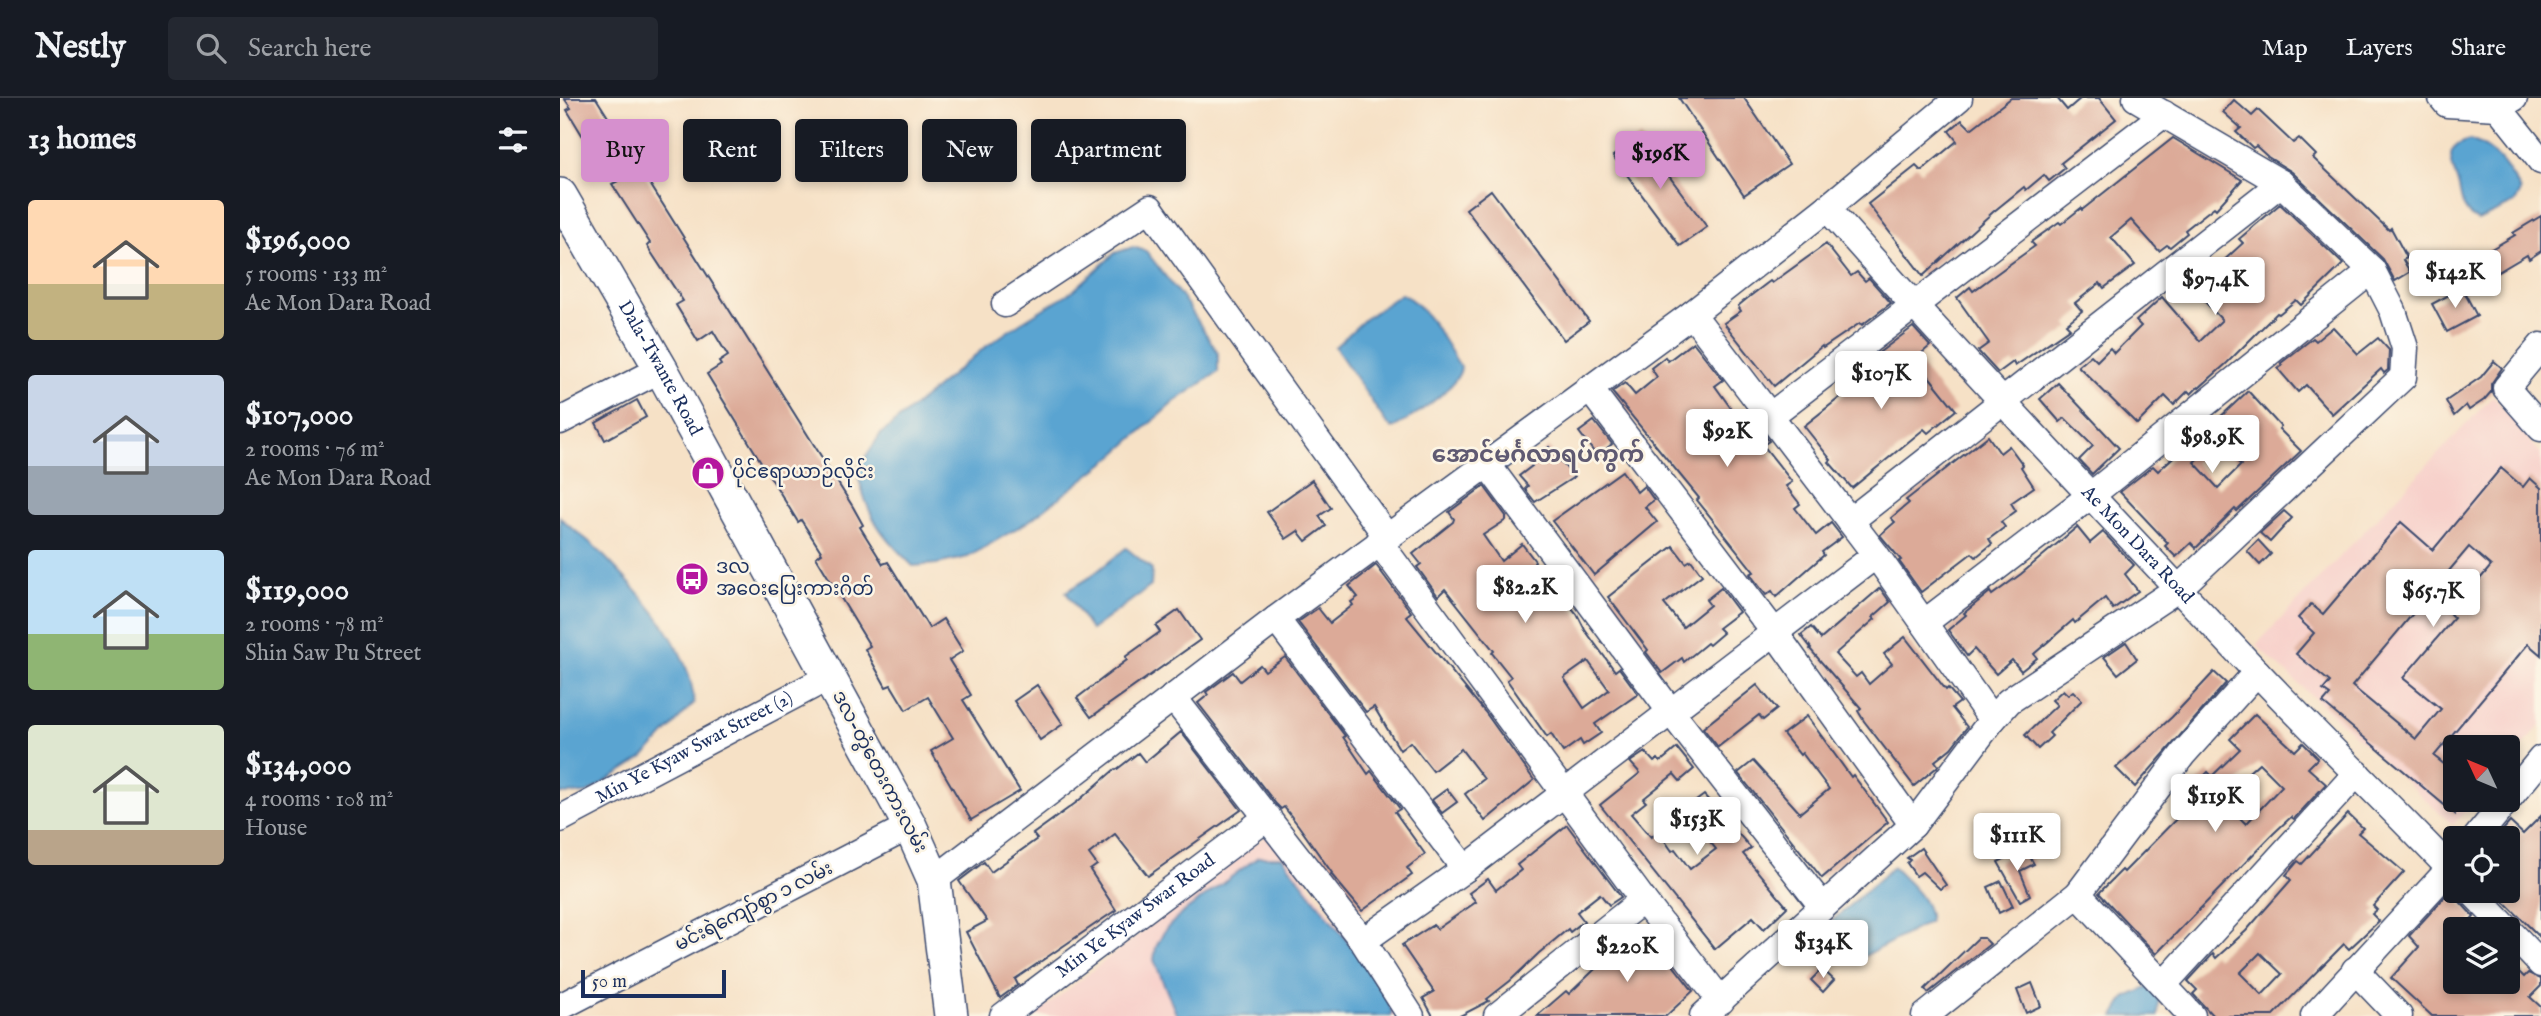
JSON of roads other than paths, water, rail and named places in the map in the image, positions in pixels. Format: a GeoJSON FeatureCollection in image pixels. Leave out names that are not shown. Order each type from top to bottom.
{"type":"FeatureCollection","features":[{"type":"Feature","properties":{"kind":"main road","name":"Dala-Twante Road"},"geometry":{"type":"LineString","coordinates":[[560,195],[661,369],[756,544]]}},
{"type":"Feature","properties":{"kind":"main road","name":"ဒလ-တွံတေးကားလမ်း"},"geometry":{"type":"LineString","coordinates":[[756,544],[910,826],[934,880],[951,1016]]}},
{"type":"Feature","properties":{"kind":"street"},"geometry":{"type":"LineString","coordinates":[[934,880],[1276,619],[1692,314],[1959,98]]}},
{"type":"Feature","properties":{"kind":"street"},"geometry":{"type":"LineString","coordinates":[[1005,304],[1150,208],[1383,540],[1643,900],[1712,1008],[1913,825],[2009,701],[2179,588],[2403,377],[2405,348],[2393,312],[2372,270],[2281,183],[2136,98]]}},
{"type":"Feature","properties":{"kind":"street"},"geometry":{"type":"LineString","coordinates":[[2441,98],[2447,104],[2506,103],[2541,161]]}},
{"type":"Feature","properties":{"kind":"street"},"geometry":{"type":"LineString","coordinates":[[1770,415],[2164,114]]}},
{"type":"Feature","properties":{"kind":"street"},"geometry":{"type":"LineString","coordinates":[[1850,521],[2281,183]]}},
{"type":"Feature","properties":{"kind":"street","name":"Ae Mon Dara Road"},"geometry":{"type":"LineString","coordinates":[[1826,208],[2001,401],[2256,671],[2443,858]]}},
{"type":"Feature","properties":{"kind":"street"},"geometry":{"type":"LineString","coordinates":[[1924,623],[2090,496],[2372,270]]}},
{"type":"Feature","properties":{"kind":"street"},"geometry":{"type":"LineString","coordinates":[[1692,314],[1876,555],[1992,720]]}},
{"type":"Feature","properties":{"kind":"street"},"geometry":{"type":"LineString","coordinates":[[2541,346],[2506,388],[2541,428]]}},
{"type":"Feature","properties":{"kind":"street"},"geometry":{"type":"LineString","coordinates":[[560,421],[661,369]]}},
{"type":"Feature","properties":{"kind":"street"},"geometry":{"type":"LineString","coordinates":[[1590,388],[1774,633],[1913,825]]}},
{"type":"Feature","properties":{"kind":"street"},"geometry":{"type":"LineString","coordinates":[[1487,464],[1671,712],[1822,906]]}},
{"type":"Feature","properties":{"kind":"street"},"geometry":{"type":"LineString","coordinates":[[1363,941],[1465,869],[1876,555]]}},
{"type":"Feature","properties":{"kind":"street"},"geometry":{"type":"LineString","coordinates":[[1276,619],[1465,869]]}},
{"type":"Feature","properties":{"kind":"street"},"geometry":{"type":"LineString","coordinates":[[1925,1016],[2078,894],[2183,754],[2256,671]]}},
{"type":"Feature","properties":{"kind":"street","name":"Min Ye Kyaw Swat Street (2)"},"geometry":{"type":"LineString","coordinates":[[560,819],[829,677]]}},
{"type":"Feature","properties":{"kind":"street"},"geometry":{"type":"LineString","coordinates":[[1172,697],[1363,941],[1411,1016]]}},
{"type":"Feature","properties":{"kind":"street"},"geometry":{"type":"LineString","coordinates":[[2520,786],[2538,767]]}},
{"type":"Feature","properties":{"kind":"street"},"geometry":{"type":"LineString","coordinates":[[2164,984],[2357,773]]}},
{"type":"Feature","properties":{"kind":"street"},"geometry":{"type":"LineString","coordinates":[[2486,826],[2497,812]]}},
{"type":"Feature","properties":{"kind":"street","name":"Min Ye Kyaw Swar Road"},"geometry":{"type":"LineString","coordinates":[[1003,1016],[1268,817]]}},
{"type":"Feature","properties":{"kind":"street","name":"မင်းရဲကျော်စွာ ၁ လမ်း"},"geometry":{"type":"LineString","coordinates":[[560,1007],[910,826]]}},
{"type":"Feature","properties":{"kind":"street"},"geometry":{"type":"LineString","coordinates":[[2314,1016],[2443,880]]}},
{"type":"Feature","properties":{"kind":"street"},"geometry":{"type":"LineString","coordinates":[[2078,894],[2192,1016]]}},
{"type":"Feature","properties":{"kind":"street"},"geometry":{"type":"LineString","coordinates":[[1497,1016],[1643,900]]}},
{"type":"Feature","properties":{"kind":"street"},"geometry":{"type":"LineString","coordinates":[[2483,903],[2541,964]]}},
{"type":"Feature","properties":{"kind":"street"},"geometry":{"type":"LineString","coordinates":[[2356,970],[2399,1016]]}},
{"type":"Feature","properties":{"kind":"water"},"geometry":{"type":"Polygon","coordinates":[[[2470,140],[2495,154],[2521,191],[2515,203],[2478,220],[2468,213],[2463,204],[2451,157],[2455,147],[2470,140]]]}},
{"type":"Feature","properties":{"kind":"water"},"geometry":{"type":"Polygon","coordinates":[[[1133,247],[1146,251],[1187,304],[1218,353],[1218,372],[1174,402],[1112,457],[1029,521],[968,557],[913,566],[891,544],[876,523],[861,486],[857,470],[880,435],[984,348],[1074,290],[1115,253],[1133,247]]]}},
{"type":"Feature","properties":{"kind":"water"},"geometry":{"type":"Polygon","coordinates":[[[1401,294],[1427,316],[1461,368],[1458,376],[1443,393],[1393,428],[1387,424],[1335,347],[1365,319],[1401,294]]]}},
{"type":"Feature","properties":{"kind":"water"},"geometry":{"type":"Polygon","coordinates":[[[560,517],[613,565],[659,619],[683,660],[691,681],[694,703],[644,757],[587,793],[560,794],[560,517]]]}},
{"type":"Feature","properties":{"kind":"water"},"geometry":{"type":"Polygon","coordinates":[[[1126,548],[1152,569],[1151,586],[1091,630],[1066,592],[1126,548]]]}},
{"type":"Feature","properties":{"kind":"water"},"geometry":{"type":"Polygon","coordinates":[[[1258,857],[1282,857],[1383,987],[1391,1016],[1177,1016],[1154,960],[1156,947],[1165,930],[1180,915],[1258,857]]]}},
{"type":"Feature","properties":{"kind":"water"},"geometry":{"type":"Polygon","coordinates":[[[1893,867],[1923,899],[1929,922],[1853,962],[1829,933],[1832,921],[1893,867]]]}},
{"type":"Feature","properties":{"kind":"water"},"geometry":{"type":"Polygon","coordinates":[[[2149,987],[2159,1000],[2158,1016],[2114,1016],[2125,998],[2149,987]]]}},
{"type":"Feature","properties":{"kind":"place","name":"ပိုင်ဧရာယာဉ်လိုင်း"},"geometry":{"type":"Point","coordinates":[708,473]}},
{"type":"Feature","properties":{"kind":"place","name":"ဒလ အဝေးပြေးကားဂိတ်"},"geometry":{"type":"Point","coordinates":[692,579]}},
{"type":"Feature","properties":{"kind":"district","name":"အောင်မင်္ဂလာရပ်ကွက်"},"geometry":{"type":"Point","coordinates":[1538,455]}}]}
